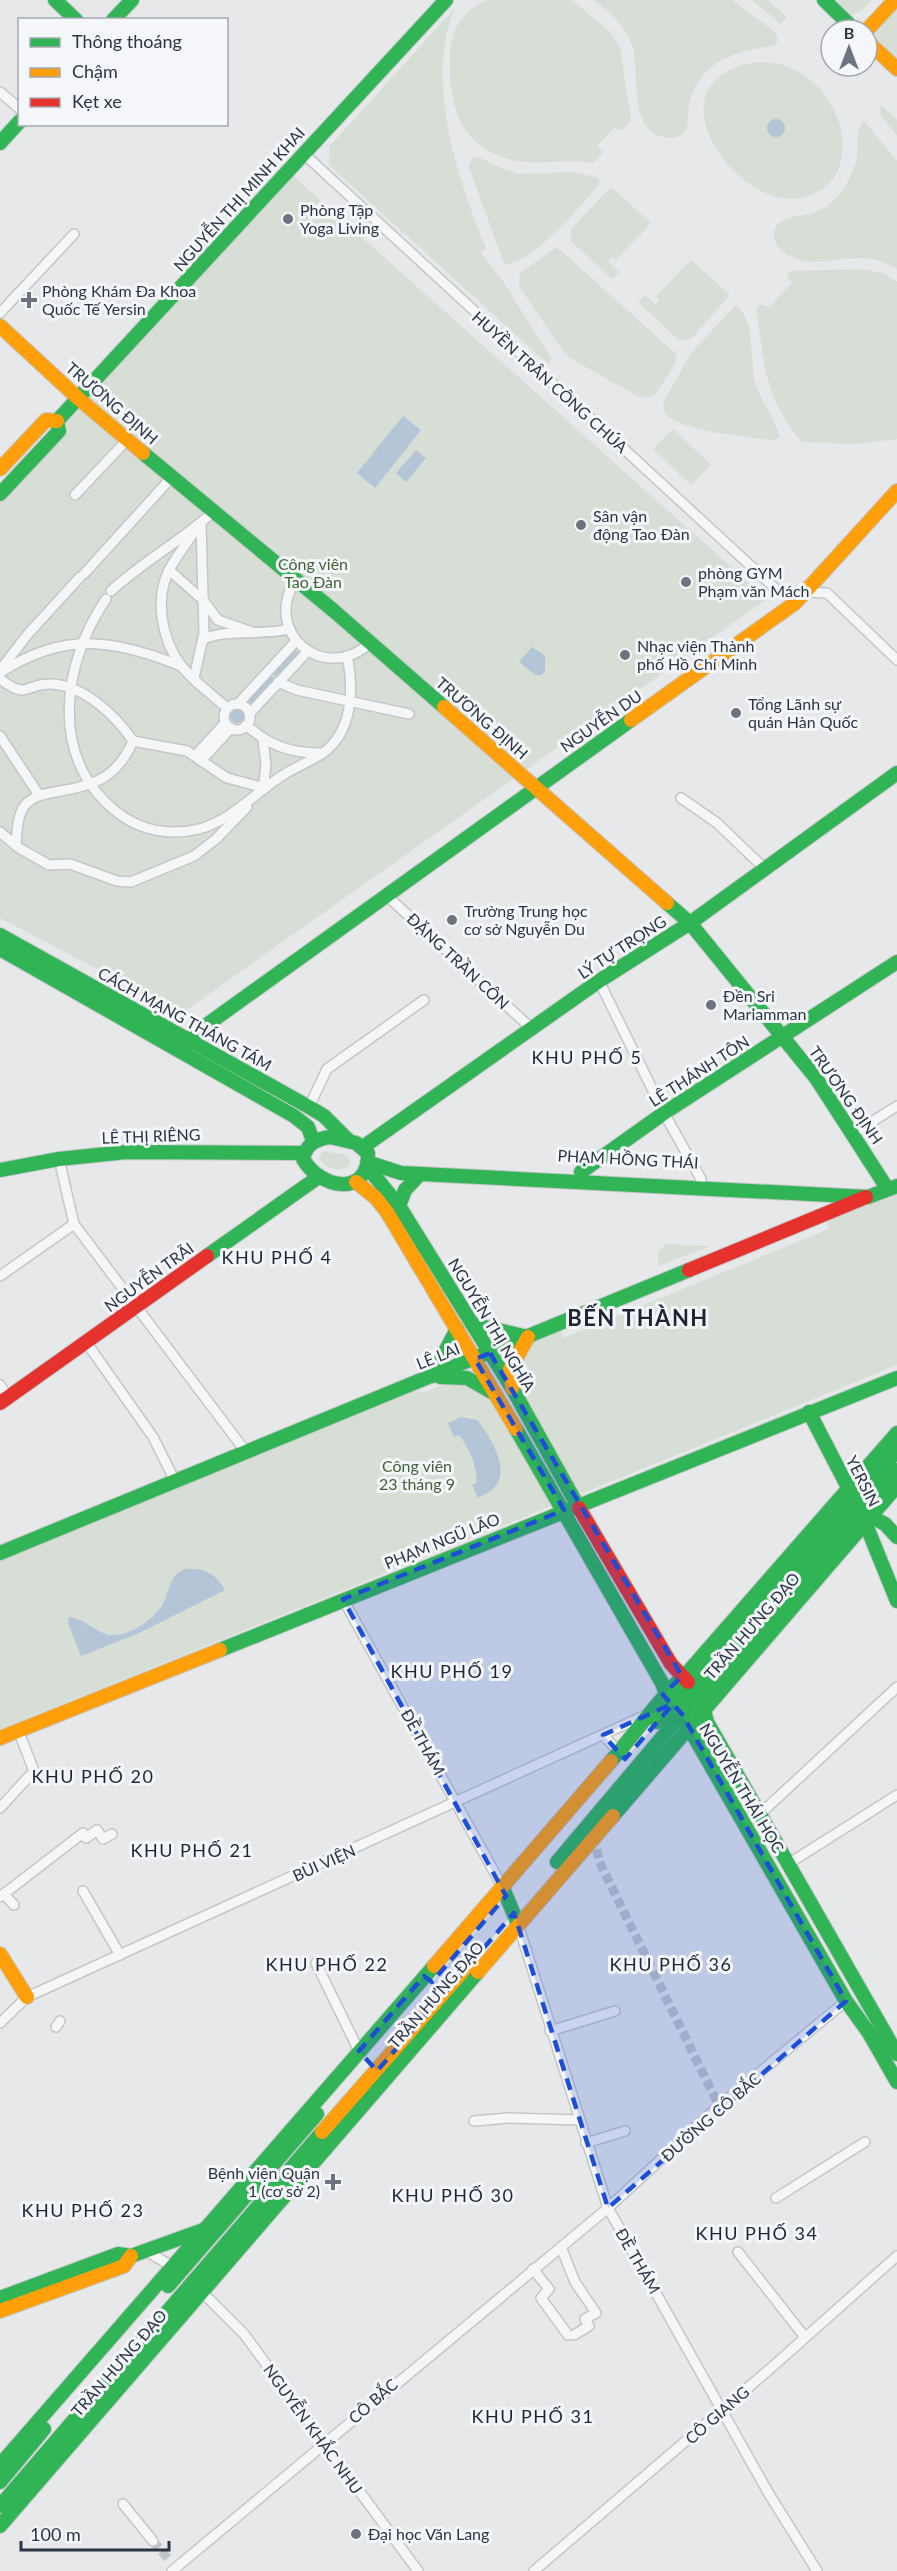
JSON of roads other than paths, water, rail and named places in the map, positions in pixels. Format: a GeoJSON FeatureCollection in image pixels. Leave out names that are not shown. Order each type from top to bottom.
{"type":"FeatureCollection","features":[{"type":"Feature","properties":{"kind":"main road"},"geometry":{"type":"LineString","coordinates":[[55,0],[74,18]]}},
{"type":"Feature","properties":{"kind":"main road"},"geometry":{"type":"LineString","coordinates":[[115,18],[132,0]]}},
{"type":"Feature","properties":{"kind":"main road","name":"NGUYỄN THỊ MINH KHAI"},"geometry":{"type":"LineString","coordinates":[[57,421],[446,0]]}},
{"type":"Feature","properties":{"kind":"main road"},"geometry":{"type":"LineString","coordinates":[[824,0],[843,18]]}},
{"type":"Feature","properties":{"kind":"main road"},"geometry":{"type":"LineString","coordinates":[[878,18],[895,0]]}},
{"type":"Feature","properties":{"kind":"main road"},"geometry":{"type":"LineString","coordinates":[[879,52],[897,69]]}},
{"type":"Feature","properties":{"kind":"main road"},"geometry":{"type":"LineString","coordinates":[[0,143],[18,123]]}},
{"type":"Feature","properties":{"kind":"main road","name":"TRƯƠNG ĐỊNH"},"geometry":{"type":"LineString","coordinates":[[0,326],[78,399],[370,643],[690,923],[783,1036],[894,1185]]}},
{"type":"Feature","properties":{"kind":"main road","name":"NGUYỄN THỊ MINH KHAI"},"geometry":{"type":"LineString","coordinates":[[0,469],[46,420],[57,421]]}},
{"type":"Feature","properties":{"kind":"main road","name":"NGUYỄN THỊ MINH KHAI"},"geometry":{"type":"LineString","coordinates":[[0,494],[59,431],[57,421]]}},
{"type":"Feature","properties":{"kind":"main road","name":"NGUYỄN DU"},"geometry":{"type":"LineString","coordinates":[[187,1039],[795,603],[897,491]]}},
{"type":"Feature","properties":{"kind":"main road","name":"LÝ TỰ TRỌNG"},"geometry":{"type":"LineString","coordinates":[[367,1158],[531,1028],[690,923],[897,773]]}},
{"type":"Feature","properties":{"kind":"main road","name":"CÁCH MẠNG THÁNG TÁM"},"geometry":{"type":"LineString","coordinates":[[0,935],[309,1107],[324,1116],[348,1140]]}},
{"type":"Feature","properties":{"kind":"main road","name":"CÁCH MẠNG THÁNG TÁM"},"geometry":{"type":"LineString","coordinates":[[0,949],[294,1116],[308,1127],[313,1141]]}},
{"type":"Feature","properties":{"kind":"main road","name":"LÊ THÁNH TÔN"},"geometry":{"type":"LineString","coordinates":[[581,1172],[664,1113],[897,962]]}},
{"type":"Feature","properties":{"kind":"main road"},"geometry":{"type":"LineString","coordinates":[[330,1137],[348,1140],[367,1158],[356,1182],[341,1185],[317,1178],[306,1167],[304,1153],[313,1141],[330,1137]]}},
{"type":"Feature","properties":{"kind":"main road","name":"LÊ THỊ RIÊNG"},"geometry":{"type":"LineString","coordinates":[[0,1170],[59,1159],[166,1150],[304,1153]]}},
{"type":"Feature","properties":{"kind":"main road","name":"PHẠM HỒNG THÁI"},"geometry":{"type":"LineString","coordinates":[[367,1158],[401,1163],[581,1172],[868,1197]]}},
{"type":"Feature","properties":{"kind":"main road","name":"PHẠM HỒNG THÁI"},"geometry":{"type":"LineString","coordinates":[[367,1158],[401,1173],[420,1174],[701,1184],[894,1185]]}},
{"type":"Feature","properties":{"kind":"main road","name":"NGUYỄN THỊ NGHĨA"},"geometry":{"type":"LineString","coordinates":[[367,1158],[512,1388],[570,1508]]}},
{"type":"Feature","properties":{"kind":"main road"},"geometry":{"type":"LineString","coordinates":[[399,1206],[405,1190],[420,1174]]}},
{"type":"Feature","properties":{"kind":"main road","name":"NGUYỄN TRÃI"},"geometry":{"type":"LineString","coordinates":[[3,1395],[86,1342],[317,1178]]}},
{"type":"Feature","properties":{"kind":"main road","name":"NGUYỄN THỊ NGHĨA"},"geometry":{"type":"LineString","coordinates":[[356,1182],[376,1198],[387,1212],[495,1394],[570,1508]]}},
{"type":"Feature","properties":{"kind":"main road","name":"LÊ LAI"},"geometry":{"type":"LineString","coordinates":[[0,1553],[894,1185]]}},
{"type":"Feature","properties":{"kind":"main road"},"geometry":{"type":"LineString","coordinates":[[472,1323],[528,1337],[510,1369],[512,1388]]}},
{"type":"Feature","properties":{"kind":"main road"},"geometry":{"type":"LineString","coordinates":[[457,1329],[432,1377],[467,1378],[495,1394]]}},
{"type":"Feature","properties":{"kind":"main road","name":"PHẠM NGŨ LÃO"},"geometry":{"type":"LineString","coordinates":[[0,1738],[897,1378]]}},
{"type":"Feature","properties":{"kind":"main road","name":"YERSIN"},"geometry":{"type":"LineString","coordinates":[[809,1412],[860,1507],[897,1601]]}},
{"type":"Feature","properties":{"kind":"main road","name":"TRẦN HƯNG ĐẠO"},"geometry":{"type":"LineString","coordinates":[[860,1507],[897,1433]]}},
{"type":"Feature","properties":{"kind":"main road","name":"TRẦN HƯNG ĐẠO"},"geometry":{"type":"LineString","coordinates":[[146,2346],[202,2292],[262,2222],[297,2173],[633,1781],[677,1710],[694,1691],[695,1663],[728,1652],[815,1552],[860,1507],[897,1451]]}},
{"type":"Feature","properties":{"kind":"main road","name":"TRẦN HƯNG ĐẠO"},"geometry":{"type":"LineString","coordinates":[[622,1755],[677,1710],[815,1552],[897,1470]]}},
{"type":"Feature","properties":{"kind":"main road","name":"TRẦN HƯNG ĐẠO"},"geometry":{"type":"LineString","coordinates":[[860,1507],[897,1486]]}},
{"type":"Feature","properties":{"kind":"main road"},"geometry":{"type":"LineString","coordinates":[[860,1507],[885,1524],[897,1537]]}},
{"type":"Feature","properties":{"kind":"main road","name":"NGUYỄN THÁI HỌC"},"geometry":{"type":"LineString","coordinates":[[570,1508],[671,1664],[694,1691],[707,1722],[759,1815],[897,2054]]}},
{"type":"Feature","properties":{"kind":"main road","name":"NGUYỄN THÁI HỌC"},"geometry":{"type":"LineString","coordinates":[[570,1508],[677,1710],[846,2001],[869,2033],[897,2082]]}},
{"type":"Feature","properties":{"kind":"main road"},"geometry":{"type":"LineString","coordinates":[[671,1664],[695,1663]]}},
{"type":"Feature","properties":{"kind":"main road","name":"TRẦN HƯNG ĐẠO"},"geometry":{"type":"LineString","coordinates":[[0,2482],[24,2445],[176,2269],[220,2227],[270,2161],[622,1755],[654,1712],[677,1710]]}},
{"type":"Feature","properties":{"kind":"main road"},"geometry":{"type":"LineString","coordinates":[[773,1872],[788,1864]]}},
{"type":"Feature","properties":{"kind":"main road"},"geometry":{"type":"LineString","coordinates":[[504,1891],[515,1919]]}},
{"type":"Feature","properties":{"kind":"main road"},"geometry":{"type":"LineString","coordinates":[[0,1954],[27,1997]]}},
{"type":"Feature","properties":{"kind":"main road"},"geometry":{"type":"LineString","coordinates":[[362,2055],[381,2075]]}},
{"type":"Feature","properties":{"kind":"main road","name":"TRẦN HƯNG ĐẠO"},"geometry":{"type":"LineString","coordinates":[[176,2269],[203,2229],[270,2161]]}},
{"type":"Feature","properties":{"kind":"main road","name":"TRẦN HƯNG ĐẠO"},"geometry":{"type":"LineString","coordinates":[[0,2526],[4,2508],[118,2380],[146,2346],[191,2282],[243,2225],[297,2173]]}},
{"type":"Feature","properties":{"kind":"main road"},"geometry":{"type":"LineString","coordinates":[[0,2298],[118,2253],[131,2256],[203,2229],[262,2222]]}},
{"type":"Feature","properties":{"kind":"main road"},"geometry":{"type":"LineString","coordinates":[[0,2311],[124,2266],[131,2256]]}},
{"type":"Feature","properties":{"kind":"main road","name":"TRẦN HƯNG ĐẠO"},"geometry":{"type":"LineString","coordinates":[[0,2465],[70,2400],[83,2376]]}},
{"type":"Feature","properties":{"kind":"main road"},"geometry":{"type":"LineString","coordinates":[[70,2400],[88,2415]]}},
{"type":"Feature","properties":{"kind":"street"},"geometry":{"type":"LineString","coordinates":[[0,92],[18,107]]}},
{"type":"Feature","properties":{"kind":"street","name":"HUYỀN TRÂN CÔNG CHÚA"},"geometry":{"type":"LineString","coordinates":[[303,153],[778,591],[807,590]]}},
{"type":"Feature","properties":{"kind":"street"},"geometry":{"type":"LineString","coordinates":[[0,313],[74,234]]}},
{"type":"Feature","properties":{"kind":"street"},"geometry":{"type":"LineString","coordinates":[[75,495],[128,439]]}},
{"type":"Feature","properties":{"kind":"street"},"geometry":{"type":"LineString","coordinates":[[0,671],[28,634],[172,477]]}},
{"type":"Feature","properties":{"kind":"street"},"geometry":{"type":"LineString","coordinates":[[214,511],[200,524],[145,563],[108,595],[80,646],[69,689],[68,716],[72,741],[91,785],[109,806],[141,826],[166,831],[188,831],[208,826],[238,808],[292,769],[322,753],[341,731],[351,700],[347,656]]}},
{"type":"Feature","properties":{"kind":"street"},"geometry":{"type":"LineString","coordinates":[[200,524],[169,570],[162,593],[161,613],[170,645],[181,666],[227,708]]}},
{"type":"Feature","properties":{"kind":"street"},"geometry":{"type":"LineString","coordinates":[[194,678],[203,639],[200,524]]}},
{"type":"Feature","properties":{"kind":"street"},"geometry":{"type":"LineString","coordinates":[[169,570],[203,600],[218,620],[255,633]]}},
{"type":"Feature","properties":{"kind":"street"},"geometry":{"type":"LineString","coordinates":[[296,580],[286,602],[290,629],[296,640],[308,651],[329,658],[347,656],[370,643]]}},
{"type":"Feature","properties":{"kind":"street"},"geometry":{"type":"LineString","coordinates":[[807,590],[827,593],[897,660]]}},
{"type":"Feature","properties":{"kind":"street"},"geometry":{"type":"LineString","coordinates":[[203,639],[221,634],[290,629]]}},
{"type":"Feature","properties":{"kind":"street"},"geometry":{"type":"LineString","coordinates":[[296,640],[238,704],[227,708],[224,715],[228,725],[239,729],[246,725],[249,714],[308,651]]}},
{"type":"Feature","properties":{"kind":"street"},"geometry":{"type":"LineString","coordinates":[[0,671],[50,649],[106,644],[128,646],[181,666]]}},
{"type":"Feature","properties":{"kind":"street"},"geometry":{"type":"LineString","coordinates":[[0,680],[20,691],[51,684],[69,689],[102,707],[133,741],[175,748],[198,758],[227,778],[265,788]]}},
{"type":"Feature","properties":{"kind":"street"},"geometry":{"type":"LineString","coordinates":[[279,682],[297,690],[409,714]]}},
{"type":"Feature","properties":{"kind":"street"},"geometry":{"type":"LineString","coordinates":[[238,704],[245,707],[249,714]]}},
{"type":"Feature","properties":{"kind":"street"},"geometry":{"type":"LineString","coordinates":[[198,758],[228,725]]}},
{"type":"Feature","properties":{"kind":"street"},"geometry":{"type":"LineString","coordinates":[[246,725],[263,740],[289,751],[322,753]]}},
{"type":"Feature","properties":{"kind":"street"},"geometry":{"type":"LineString","coordinates":[[0,736],[39,795]]}},
{"type":"Feature","properties":{"kind":"street"},"geometry":{"type":"LineString","coordinates":[[0,832],[16,846],[49,865],[70,864],[117,881],[131,882],[182,863],[207,847],[265,788],[267,765],[263,740]]}},
{"type":"Feature","properties":{"kind":"street"},"geometry":{"type":"LineString","coordinates":[[16,846],[22,810],[30,800],[39,795],[91,785],[118,766],[133,741]]}},
{"type":"Feature","properties":{"kind":"street"},"geometry":{"type":"LineString","coordinates":[[681,798],[717,823],[765,869]]}},
{"type":"Feature","properties":{"kind":"street","name":"ĐẶNG TRẦN CÔN"},"geometry":{"type":"LineString","coordinates":[[386,895],[531,1028]]}},
{"type":"Feature","properties":{"kind":"street"},"geometry":{"type":"LineString","coordinates":[[599,981],[701,1184]]}},
{"type":"Feature","properties":{"kind":"street"},"geometry":{"type":"LineString","coordinates":[[309,1107],[327,1069],[424,1000]]}},
{"type":"Feature","properties":{"kind":"street"},"geometry":{"type":"LineString","coordinates":[[854,1133],[897,1107]]}},
{"type":"Feature","properties":{"kind":"street"},"geometry":{"type":"LineString","coordinates":[[59,1159],[74,1224],[246,1452]]}},
{"type":"Feature","properties":{"kind":"street"},"geometry":{"type":"LineString","coordinates":[[0,1276],[74,1224]]}},
{"type":"Feature","properties":{"kind":"street"},"geometry":{"type":"LineString","coordinates":[[86,1342],[153,1437],[175,1481]]}},
{"type":"Feature","properties":{"kind":"street","name":"ÐỀ THÁM"},"geometry":{"type":"LineString","coordinates":[[343,1599],[458,1803],[504,1891]]}},
{"type":"Feature","properties":{"kind":"street"},"geometry":{"type":"LineString","coordinates":[[759,1815],[897,1687]]}},
{"type":"Feature","properties":{"kind":"street","name":"BÙI VIỆN"},"geometry":{"type":"LineString","coordinates":[[0,2023],[27,1997],[654,1712]]}},
{"type":"Feature","properties":{"kind":"street"},"geometry":{"type":"LineString","coordinates":[[0,1808],[34,1771],[18,1730]]}},
{"type":"Feature","properties":{"kind":"street"},"geometry":{"type":"LineString","coordinates":[[603,1735],[622,1755]]}},
{"type":"Feature","properties":{"kind":"street"},"geometry":{"type":"LineString","coordinates":[[788,1864],[897,1795]]}},
{"type":"Feature","properties":{"kind":"street"},"geometry":{"type":"LineString","coordinates":[[14,1905],[2,1896],[83,1833],[86,1838],[97,1830],[103,1839],[112,1834]]}},
{"type":"Feature","properties":{"kind":"street"},"geometry":{"type":"LineString","coordinates":[[83,1891],[120,1955]]}},
{"type":"Feature","properties":{"kind":"street","name":"ÐỀ THÁM"},"geometry":{"type":"LineString","coordinates":[[515,1919],[608,2208],[769,2494],[817,2571]]}},
{"type":"Feature","properties":{"kind":"street"},"geometry":{"type":"LineString","coordinates":[[316,1963],[362,2055]]}},
{"type":"Feature","properties":{"kind":"street","name":"ĐƯỜNG CÔ BẮC"},"geometry":{"type":"LineString","coordinates":[[576,2234],[608,2208],[719,2106],[846,2001]]}},
{"type":"Feature","properties":{"kind":"street"},"geometry":{"type":"LineString","coordinates":[[550,2031],[615,2011]]}},
{"type":"Feature","properties":{"kind":"street"},"geometry":{"type":"LineString","coordinates":[[474,2121],[508,2118],[579,2120]]}},
{"type":"Feature","properties":{"kind":"street"},"geometry":{"type":"LineString","coordinates":[[586,2143],[625,2131]]}},
{"type":"Feature","properties":{"kind":"street"},"geometry":{"type":"LineString","coordinates":[[776,2198],[865,2142]]}},
{"type":"Feature","properties":{"kind":"street","name":"CÔ BẮC"},"geometry":{"type":"LineString","coordinates":[[172,2567],[576,2234]]}},
{"type":"Feature","properties":{"kind":"street"},"geometry":{"type":"LineString","coordinates":[[533,2269],[549,2289],[541,2298],[571,2335],[589,2326],[585,2319],[596,2313],[575,2282],[561,2247]]}},
{"type":"Feature","properties":{"kind":"street","name":"NGUYỄN KHẮC NHU"},"geometry":{"type":"LineString","coordinates":[[147,2251],[176,2269],[244,2334],[418,2571]]}},
{"type":"Feature","properties":{"kind":"street"},"geometry":{"type":"LineString","coordinates":[[738,2252],[804,2336]]}},
{"type":"Feature","properties":{"kind":"street","name":"CÔ GIANG"},"geometry":{"type":"LineString","coordinates":[[534,2571],[897,2256]]}},
{"type":"Feature","properties":{"kind":"street"},"geometry":{"type":"LineString","coordinates":[[123,2504],[153,2541]]}},
{"type":"Feature","properties":{"kind":"water"},"geometry":{"type":"Polygon","coordinates":[[[772,119],[780,119],[785,124],[783,135],[772,137],[767,132],[767,124],[772,119]]]}},
{"type":"Feature","properties":{"kind":"water"},"geometry":{"type":"Polygon","coordinates":[[[403,416],[421,430],[375,488],[357,473],[403,416]]]}},
{"type":"Feature","properties":{"kind":"water"},"geometry":{"type":"Polygon","coordinates":[[[416,450],[426,458],[406,482],[396,473],[416,450]]]}},
{"type":"Feature","properties":{"kind":"water"},"geometry":{"type":"Polygon","coordinates":[[[532,647],[545,656],[545,671],[541,675],[535,675],[519,662],[532,647]]]}},
{"type":"Feature","properties":{"kind":"water"},"geometry":{"type":"Polygon","coordinates":[[[295,649],[299,653],[277,678],[272,673],[295,649]]]}},
{"type":"Feature","properties":{"kind":"water"},"geometry":{"type":"Polygon","coordinates":[[[271,675],[275,679],[252,704],[248,700],[271,675]]]}},
{"type":"Feature","properties":{"kind":"water"},"geometry":{"type":"Polygon","coordinates":[[[237,709],[242,711],[244,716],[242,721],[237,723],[232,721],[230,716],[232,711],[237,709]]]}},
{"type":"Feature","properties":{"kind":"water"},"geometry":{"type":"Polygon","coordinates":[[[461,1417],[477,1420],[487,1434],[500,1461],[501,1471],[495,1487],[478,1498],[472,1485],[477,1482],[472,1457],[459,1435],[454,1437],[448,1423],[461,1417]]]}},
{"type":"Feature","properties":{"kind":"water"},"geometry":{"type":"Polygon","coordinates":[[[184,1569],[208,1572],[225,1590],[139,1633],[81,1656],[68,1623],[69,1617],[80,1620],[106,1634],[127,1633],[148,1621],[159,1610],[175,1575],[184,1569]]]}},
{"type":"Feature","properties":{"kind":"tunnel"},"geometry":{"type":"LineString","coordinates":[[594,1836],[599,1861],[719,2106]]}},
{"type":"Feature","properties":{"kind":"tunnel"},"geometry":{"type":"LineString","coordinates":[[153,2541],[170,2561]]}},
{"type":"Feature","properties":{"kind":"place","name":"Phòng Tập Yoga Living"},"geometry":{"type":"Point","coordinates":[288,219]}},
{"type":"Feature","properties":{"kind":"place","name":"Phòng Khám Đa Khoa Quốc Tế Yersin"},"geometry":{"type":"Point","coordinates":[29,300]}},
{"type":"Feature","properties":{"kind":"place","name":"Sân vận động Tao Đàn"},"geometry":{"type":"Point","coordinates":[581,525]}},
{"type":"Feature","properties":{"kind":"place","name":"phòng GYM Phạm văn Mách"},"geometry":{"type":"Point","coordinates":[686,582]}},
{"type":"Feature","properties":{"kind":"place","name":"Nhạc viện Thành phố Hồ Chí Minh"},"geometry":{"type":"Point","coordinates":[625,655]}},
{"type":"Feature","properties":{"kind":"place","name":"Tổng Lãnh sự quán Hàn Quốc"},"geometry":{"type":"Point","coordinates":[736,713]}},
{"type":"Feature","properties":{"kind":"place","name":"Trường Trung học cơ sở Nguyễn Du"},"geometry":{"type":"Point","coordinates":[452,920]}},
{"type":"Feature","properties":{"kind":"place","name":"Đền Sri Mariamman"},"geometry":{"type":"Point","coordinates":[711,1005]}},
{"type":"Feature","properties":{"kind":"place","name":"Bệnh viện Quận 1 (cơ sở 2)"},"geometry":{"type":"Point","coordinates":[333,2182]}},
{"type":"Feature","properties":{"kind":"place","name":"Đại học Văn Lang"},"geometry":{"type":"Point","coordinates":[356,2534]}},
{"type":"Feature","properties":{"kind":"district","name":"KHU PHỐ 5"},"geometry":{"type":"Point","coordinates":[587,1058]}},
{"type":"Feature","properties":{"kind":"district","name":"KHU PHỐ 4"},"geometry":{"type":"Point","coordinates":[277,1258]}},
{"type":"Feature","properties":{"kind":"district","name":"BẾN THÀNH"},"geometry":{"type":"Point","coordinates":[638,1318]}},
{"type":"Feature","properties":{"kind":"district","name":"KHU PHỐ 19"},"geometry":{"type":"Point","coordinates":[452,1672]}},
{"type":"Feature","properties":{"kind":"district","name":"KHU PHỐ 20"},"geometry":{"type":"Point","coordinates":[93,1777]}},
{"type":"Feature","properties":{"kind":"district","name":"KHU PHỐ 21"},"geometry":{"type":"Point","coordinates":[192,1851]}},
{"type":"Feature","properties":{"kind":"district","name":"KHU PHỐ 22"},"geometry":{"type":"Point","coordinates":[327,1965]}},
{"type":"Feature","properties":{"kind":"district","name":"KHU PHỐ 36"},"geometry":{"type":"Point","coordinates":[671,1965]}},
{"type":"Feature","properties":{"kind":"district","name":"KHU PHỐ 30"},"geometry":{"type":"Point","coordinates":[453,2196]}},
{"type":"Feature","properties":{"kind":"district","name":"KHU PHỐ 23"},"geometry":{"type":"Point","coordinates":[83,2211]}},
{"type":"Feature","properties":{"kind":"district","name":"KHU PHỐ 34"},"geometry":{"type":"Point","coordinates":[757,2234]}},
{"type":"Feature","properties":{"kind":"district","name":"KHU PHỐ 31"},"geometry":{"type":"Point","coordinates":[533,2417]}},
{"type":"Feature","properties":{"kind":"park label","name":"Công viên Tao Đàn"},"geometry":{"type":"Point","coordinates":[313,573]}},
{"type":"Feature","properties":{"kind":"park label","name":"Công viên 23 tháng 9"},"geometry":{"type":"Point","coordinates":[417,1475]}}]}
